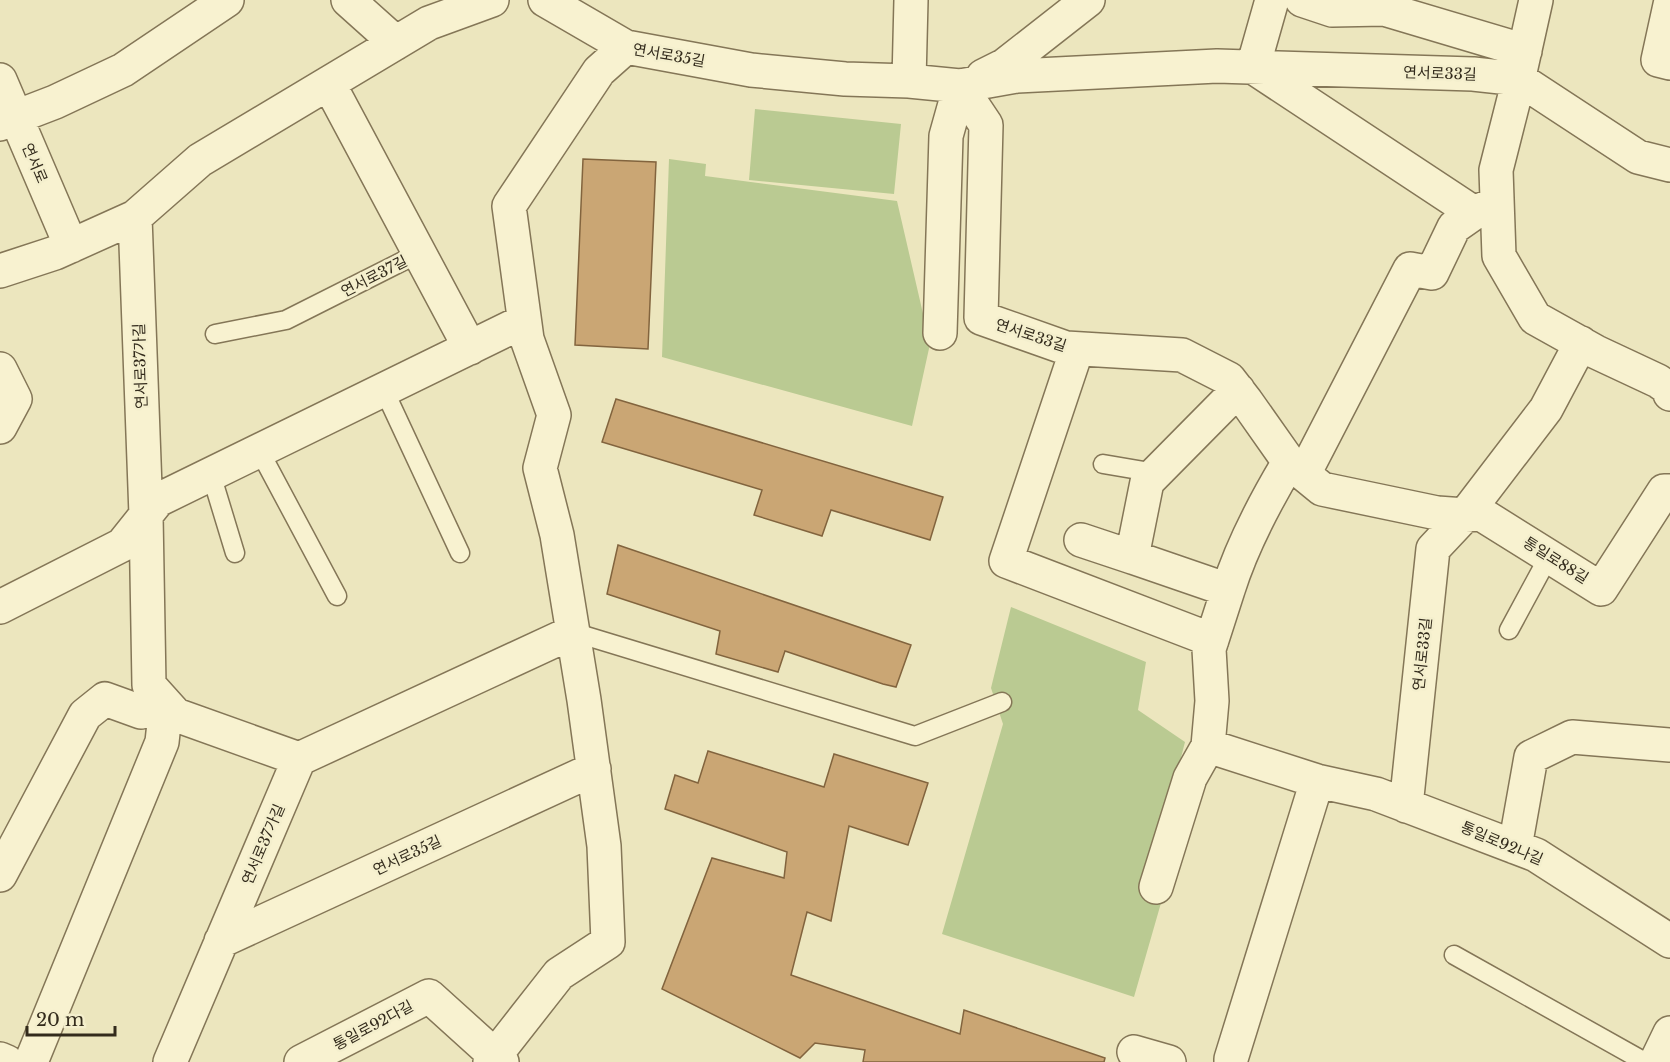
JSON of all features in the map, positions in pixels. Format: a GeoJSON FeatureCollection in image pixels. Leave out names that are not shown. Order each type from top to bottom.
{"type":"FeatureCollection","features":[{"type":"Feature","properties":{"kind":"street"},"geometry":{"type":"LineString","coordinates":[[8,120],[55,102],[123,70],[227,0]]}},
{"type":"Feature","properties":{"kind":"street"},"geometry":{"type":"LineString","coordinates":[[348,0],[396,43]]}},
{"type":"Feature","properties":{"kind":"street"},"geometry":{"type":"LineString","coordinates":[[0,272],[71,246],[135,217],[200,160],[429,23],[492,0]]}},
{"type":"Feature","properties":{"kind":"street"},"geometry":{"type":"LineString","coordinates":[[545,0],[626,47]]}},
{"type":"Feature","properties":{"kind":"street"},"geometry":{"type":"LineString","coordinates":[[909,81],[911,0]]}},
{"type":"Feature","properties":{"kind":"street"},"geometry":{"type":"LineString","coordinates":[[940,333],[946,136],[960,86],[1005,65],[1088,0]]}},
{"type":"Feature","properties":{"kind":"street"},"geometry":{"type":"LineString","coordinates":[[1272,0],[1253,67],[1486,208]]}},
{"type":"Feature","properties":{"kind":"street","name":"연서로33길"},"geometry":{"type":"LineString","coordinates":[[1302,0],[1332,10],[1384,9],[1522,65],[1638,157],[1670,165]]}},
{"type":"Feature","properties":{"kind":"street"},"geometry":{"type":"LineString","coordinates":[[1536,0],[1486,208],[1499,256],[1535,318],[1581,344],[1666,379]]}},
{"type":"Feature","properties":{"kind":"street"},"geometry":{"type":"LineString","coordinates":[[1670,5],[1658,60],[1670,63]]}},
{"type":"Feature","properties":{"kind":"street","name":"연서로35길"},"geometry":{"type":"LineString","coordinates":[[608,942],[604,846],[594,769],[557,535],[540,468],[554,415],[527,339],[510,206],[599,71],[626,47],[751,70],[845,79],[909,81]]}},
{"type":"Feature","properties":{"kind":"street","name":"연서로33길"},"geometry":{"type":"LineString","coordinates":[[909,81],[960,86],[1017,76],[1217,66],[1473,74],[1522,65]]}},
{"type":"Feature","properties":{"kind":"street","name":"연서로"},"geometry":{"type":"LineString","coordinates":[[0,80],[8,120],[71,246]]}},
{"type":"Feature","properties":{"kind":"street","name":"연서로37길"},"geometry":{"type":"LineString","coordinates":[[328,84],[419,253]]}},
{"type":"Feature","properties":{"kind":"street","name":"연서로33길"},"geometry":{"type":"LineString","coordinates":[[960,86],[986,125],[981,318],[1066,348],[1182,355],[1228,379],[1296,468],[1322,489],[1437,513],[1465,515]]}},
{"type":"Feature","properties":{"kind":"street"},"geometry":{"type":"LineString","coordinates":[[1156,887],[1190,778],[1208,746],[1212,701],[1209,649],[1237,562],[1276,483],[1296,468],[1410,269],[1432,273],[1454,227],[1486,208]]}},
{"type":"Feature","properties":{"kind":"street","name":"연서로37가길"},"geometry":{"type":"LineString","coordinates":[[135,217],[146,515],[149,685],[176,715],[299,759],[170,1062]]}},
{"type":"Feature","properties":{"kind":"street"},"geometry":{"type":"LineString","coordinates":[[419,253],[470,348]]}},
{"type":"Feature","properties":{"kind":"street"},"geometry":{"type":"LineString","coordinates":[[0,607],[122,545],[158,500],[524,321]]}},
{"type":"Feature","properties":{"kind":"street","name":"연서로33길"},"geometry":{"type":"LineString","coordinates":[[1406,806],[1433,549],[1465,515],[1546,409],[1581,344]]}},
{"type":"Feature","properties":{"kind":"street"},"geometry":{"type":"LineString","coordinates":[[1077,349],[1006,561],[1212,640]]}},
{"type":"Feature","properties":{"kind":"street"},"geometry":{"type":"LineString","coordinates":[[0,369],[15,399],[0,426]]}},
{"type":"Feature","properties":{"kind":"street"},"geometry":{"type":"LineString","coordinates":[[1132,557],[1147,482],[1238,390]]}},
{"type":"Feature","properties":{"kind":"street","name":"통일로88길"},"geometry":{"type":"LineString","coordinates":[[1465,515],[1481,514],[1601,589],[1664,491],[1670,491]]}},
{"type":"Feature","properties":{"kind":"street"},"geometry":{"type":"LineString","coordinates":[[1081,540],[1228,590]]}},
{"type":"Feature","properties":{"kind":"street"},"geometry":{"type":"LineString","coordinates":[[299,759],[573,632]]}},
{"type":"Feature","properties":{"kind":"street"},"geometry":{"type":"LineString","coordinates":[[1,872],[85,715],[105,699],[141,712],[166,705],[162,742],[31,1062]]}},
{"type":"Feature","properties":{"kind":"street"},"geometry":{"type":"LineString","coordinates":[[1515,847],[1531,757],[1572,737],[1670,745]]}},
{"type":"Feature","properties":{"kind":"street","name":"통일로92나길"},"geometry":{"type":"LineString","coordinates":[[1208,746],[1317,781],[1376,794],[1536,855],[1670,941]]}},
{"type":"Feature","properties":{"kind":"street","name":"연서로35길"},"geometry":{"type":"LineString","coordinates":[[221,941],[594,769]]}},
{"type":"Feature","properties":{"kind":"street"},"geometry":{"type":"LineString","coordinates":[[1231,1062],[1317,781]]}},
{"type":"Feature","properties":{"kind":"street","name":"통일로92다길"},"geometry":{"type":"LineString","coordinates":[[302,1062],[429,996],[495,1060],[559,974],[608,942]]}},
{"type":"Feature","properties":{"kind":"street"},"geometry":{"type":"LineString","coordinates":[[1656,1062],[1670,1033]]}},
{"type":"Feature","properties":{"kind":"street"},"geometry":{"type":"LineString","coordinates":[[1134,1052],[1169,1062]]}},
{"type":"Feature","properties":{"kind":"street"},"geometry":{"type":"LineString","coordinates":[[0,1059],[7,1062]]}},
{"type":"Feature","properties":{"kind":"lane","name":"연서로37길"},"geometry":{"type":"LineString","coordinates":[[215,334],[286,320],[419,253]]}},
{"type":"Feature","properties":{"kind":"lane"},"geometry":{"type":"LineString","coordinates":[[384,390],[460,553]]}},
{"type":"Feature","properties":{"kind":"lane"},"geometry":{"type":"LineString","coordinates":[[259,450],[337,596]]}},
{"type":"Feature","properties":{"kind":"lane"},"geometry":{"type":"LineString","coordinates":[[1103,464],[1156,473]]}},
{"type":"Feature","properties":{"kind":"lane"},"geometry":{"type":"LineString","coordinates":[[212,474],[235,553]]}},
{"type":"Feature","properties":{"kind":"lane"},"geometry":{"type":"LineString","coordinates":[[1509,630],[1549,556]]}},
{"type":"Feature","properties":{"kind":"lane"},"geometry":{"type":"LineString","coordinates":[[573,632],[915,735],[1002,702]]}},
{"type":"Feature","properties":{"kind":"lane"},"geometry":{"type":"LineString","coordinates":[[1454,955],[1645,1062]]}},
{"type":"Feature","properties":{"kind":"green space"},"geometry":{"type":"Polygon","coordinates":[[[755,109],[901,124],[894,194],[749,180],[755,109]]]}},
{"type":"Feature","properties":{"kind":"green space"},"geometry":{"type":"Polygon","coordinates":[[[669,159],[706,164],[705,176],[897,201],[930,344],[912,426],[662,357],[669,159]]]}},
{"type":"Feature","properties":{"kind":"green space"},"geometry":{"type":"Polygon","coordinates":[[[1011,607],[1146,662],[1138,710],[1185,742],[1147,890],[1163,896],[1134,997],[942,934],[1003,724],[991,688],[1011,607]]]}},
{"type":"Feature","properties":{"kind":"building"},"geometry":{"type":"Polygon","coordinates":[[[583,159],[656,162],[648,349],[575,345],[583,159]]]}},
{"type":"Feature","properties":{"kind":"building"},"geometry":{"type":"Polygon","coordinates":[[[616,399],[943,497],[930,540],[831,510],[822,536],[754,515],[762,490],[602,442],[616,399]]]}},
{"type":"Feature","properties":{"kind":"building"},"geometry":{"type":"Polygon","coordinates":[[[618,545],[911,645],[896,687],[785,651],[778,672],[716,654],[720,631],[607,594],[618,545]]]}},
{"type":"Feature","properties":{"kind":"building"},"geometry":{"type":"Polygon","coordinates":[[[708,751],[824,787],[834,754],[928,783],[908,845],[849,826],[831,921],[807,912],[791,975],[960,1034],[964,1010],[1105,1058],[1104,1062],[863,1062],[865,1050],[815,1043],[800,1058],[662,989],[712,858],[784,878],[787,852],[665,809],[675,775],[698,783],[708,751]]]}}]}
